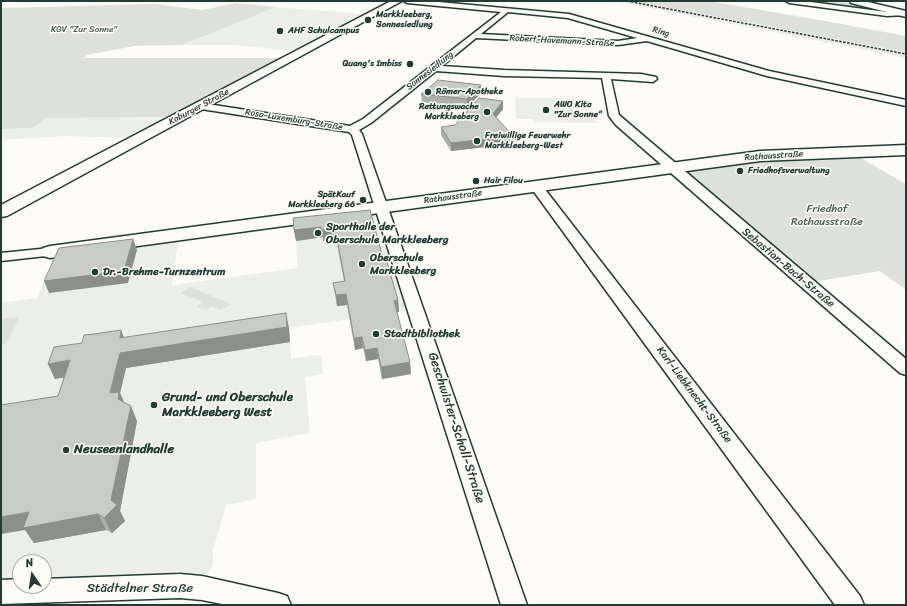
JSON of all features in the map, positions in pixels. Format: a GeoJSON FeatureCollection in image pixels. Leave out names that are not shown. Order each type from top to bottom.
{"type":"FeatureCollection","features":[{"type":"Feature","properties":{"kind":"street","name":"Koburger Straße"},"geometry":{"type":"LineString","coordinates":[[1,212],[398,1]]}},
{"type":"Feature","properties":{"kind":"street","name":"Ring"},"geometry":{"type":"LineString","coordinates":[[407,1],[569,16],[767,73],[906,103]]}},
{"type":"Feature","properties":{"kind":"street"},"geometry":{"type":"LineString","coordinates":[[470,7],[478,1]]}},
{"type":"Feature","properties":{"kind":"street"},"geometry":{"type":"LineString","coordinates":[[789,1],[887,14],[905,14]]}},
{"type":"Feature","properties":{"kind":"street"},"geometry":{"type":"LineString","coordinates":[[854,1],[905,14]]}},
{"type":"Feature","properties":{"kind":"street"},"geometry":{"type":"LineString","coordinates":[[524,12],[533,4]]}},
{"type":"Feature","properties":{"kind":"street","name":"Sonnesiedlung"},"geometry":{"type":"LineString","coordinates":[[352,129],[367,121],[507,10]]}},
{"type":"Feature","properties":{"kind":"street","name":"Robert-Havemann-Straße"},"geometry":{"type":"LineString","coordinates":[[474,36],[618,43],[649,38]]}},
{"type":"Feature","properties":{"kind":"street"},"geometry":{"type":"LineString","coordinates":[[434,68],[504,73],[641,77],[653,79]]}},
{"type":"Feature","properties":{"kind":"street"},"geometry":{"type":"LineString","coordinates":[[606,76],[612,98],[614,116],[629,132],[671,168]]}},
{"type":"Feature","properties":{"kind":"street","name":"Rosa-Luxemburg-Straße"},"geometry":{"type":"LineString","coordinates":[[201,106],[352,129],[357,134],[381,207]]}},
{"type":"Feature","properties":{"kind":"street","name":"Rathausstraße"},"geometry":{"type":"LineString","coordinates":[[1,257],[50,252],[780,154],[906,150]]}},
{"type":"Feature","properties":{"kind":"street","name":"Sebastian-Bach-Straße"},"geometry":{"type":"LineString","coordinates":[[671,168],[906,368]]}},
{"type":"Feature","properties":{"kind":"street","name":"Karl-Liebknecht-Straße"},"geometry":{"type":"LineString","coordinates":[[536,186],[851,605]]}},
{"type":"Feature","properties":{"kind":"street","name":"Geschwister-Scholl-Straße"},"geometry":{"type":"LineString","coordinates":[[381,207],[514,605]]}},
{"type":"Feature","properties":{"kind":"street","name":"Städtelner Straße"},"geometry":{"type":"LineString","coordinates":[[1,592],[180,586],[202,588],[245,596],[278,605]]}},
{"type":"Feature","properties":{"kind":"shaded area"},"geometry":{"type":"Polygon","coordinates":[[[614,1],[633,1],[906,52],[906,58],[614,1]]]}},
{"type":"Feature","properties":{"kind":"shaded area","name":"AHF Schulcampus"},"geometry":{"type":"Polygon","coordinates":[[[276,7],[373,15],[303,52],[235,45],[182,45],[276,7]]]}},
{"type":"Feature","properties":{"kind":"shaded area","name":"AWO Kita \"Zur Sonne“"},"geometry":{"type":"Polygon","coordinates":[[[515,98],[575,98],[578,107],[575,107],[577,112],[593,112],[597,123],[535,122],[532,119],[516,119],[515,98]]]}},
{"type":"Feature","properties":{"kind":"shaded area"},"geometry":{"type":"Polygon","coordinates":[[[180,117],[141,138],[64,136],[1,140],[1,131],[4,129],[33,128],[46,118],[180,117]]]}},
{"type":"Feature","properties":{"kind":"shaded area","name":"Grund- und Oberschule Markkleeberg West"},"geometry":{"type":"Polygon","coordinates":[[[381,207],[416,309],[289,328],[291,359],[313,355],[321,356],[323,374],[305,377],[310,433],[256,443],[256,499],[226,505],[213,550],[213,563],[202,588],[52,591],[52,554],[12,554],[12,592],[1,592],[1,303],[37,298],[58,251],[179,234],[172,285],[297,268],[296,241],[381,207]]]}},
{"type":"Feature","properties":{"kind":"green space"},"geometry":{"type":"Polygon","coordinates":[[[633,1],[709,1],[848,25],[906,36],[906,52],[633,1]]]}},
{"type":"Feature","properties":{"kind":"green space"},"geometry":{"type":"Polygon","coordinates":[[[789,1],[854,1],[905,13],[895,15],[789,1]]]}},
{"type":"Feature","properties":{"kind":"green space","name":"KGV \"Zur Sonne\""},"geometry":{"type":"Polygon","coordinates":[[[236,3],[276,7],[182,45],[134,46],[87,55],[84,58],[291,58],[180,117],[46,118],[33,128],[4,129],[1,131],[1,8],[155,4],[202,10],[236,3]]]}},
{"type":"Feature","properties":{"kind":"green space","name":"Friedhof Rathausstraße"},"geometry":{"type":"Polygon","coordinates":[[[850,152],[906,184],[906,290],[880,271],[806,283],[671,168],[850,152]]]}},
{"type":"Feature","properties":{"kind":"green space"},"geometry":{"type":"Polygon","coordinates":[[[190,287],[231,304],[221,310],[212,306],[206,310],[197,307],[203,302],[181,293],[190,287]]]}},
{"type":"Feature","properties":{"kind":"green space"},"geometry":{"type":"Polygon","coordinates":[[[19,317],[6,344],[1,345],[1,319],[19,317]]]}},
{"type":"Feature","properties":{"kind":"building"},"geometry":{"type":"Polygon","coordinates":[[[438,80],[481,85],[467,99],[421,94],[438,80]]]}},
{"type":"Feature","properties":{"kind":"building"},"geometry":{"type":"Polygon","coordinates":[[[479,98],[503,101],[493,114],[513,136],[451,143],[441,127],[455,125],[479,98]]]}},
{"type":"Feature","properties":{"kind":"building"},"geometry":{"type":"Polygon","coordinates":[[[370,210],[384,262],[387,262],[398,300],[394,301],[410,362],[381,367],[377,348],[365,350],[362,337],[354,338],[346,294],[336,295],[333,283],[345,281],[335,228],[321,230],[321,227],[294,230],[293,218],[370,210]]]}},
{"type":"Feature","properties":{"kind":"building"},"geometry":{"type":"Polygon","coordinates":[[[133,239],[124,271],[44,281],[59,248],[133,239]]]}},
{"type":"Feature","properties":{"kind":"building","name":"Neuseenlandhalle"},"geometry":{"type":"Polygon","coordinates":[[[286,313],[287,327],[120,353],[110,393],[119,392],[118,399],[131,406],[111,500],[117,505],[104,518],[98,514],[23,528],[29,512],[1,517],[1,405],[58,396],[70,360],[48,364],[54,347],[82,343],[84,335],[121,330],[120,338],[286,313]]]}},
{"type":"Feature","properties":{"kind":"railway"},"geometry":{"type":"LineString","coordinates":[[627,1],[906,54]]}},
{"type":"Feature","properties":{"kind":"place","name":"Markkleeberg, Sonnesiedlung"},"geometry":{"type":"Point","coordinates":[368,20]}},
{"type":"Feature","properties":{"kind":"place","name":"AHF Schulcampus"},"geometry":{"type":"Point","coordinates":[280,31]}},
{"type":"Feature","properties":{"kind":"place","name":"Quang's Imbiss"},"geometry":{"type":"Point","coordinates":[410,64]}},
{"type":"Feature","properties":{"kind":"place","name":"Römer-Apotheke"},"geometry":{"type":"Point","coordinates":[428,92]}},
{"type":"Feature","properties":{"kind":"place","name":"AWO Kita \"Zur Sonne“"},"geometry":{"type":"Point","coordinates":[546,110]}},
{"type":"Feature","properties":{"kind":"place","name":"Rettungswache Markkleeberg"},"geometry":{"type":"Point","coordinates":[487,112]}},
{"type":"Feature","properties":{"kind":"place","name":"Freiwillige Feuerwehr Markkleeberg-West"},"geometry":{"type":"Point","coordinates":[477,141]}},
{"type":"Feature","properties":{"kind":"place","name":"Friedhofsverwaltung"},"geometry":{"type":"Point","coordinates":[740,171]}},
{"type":"Feature","properties":{"kind":"place","name":"Hair Filou"},"geometry":{"type":"Point","coordinates":[476,181]}},
{"type":"Feature","properties":{"kind":"place","name":"SpätKauf Markkleeberg 66"},"geometry":{"type":"Point","coordinates":[363,200]}},
{"type":"Feature","properties":{"kind":"place","name":"Sporthalle der Oberschule Markkleeberg"},"geometry":{"type":"Point","coordinates":[318,233]}},
{"type":"Feature","properties":{"kind":"place","name":"Oberschule Markkleeberg"},"geometry":{"type":"Point","coordinates":[362,264]}},
{"type":"Feature","properties":{"kind":"place","name":"Dr.-Brehme-Turnzentrum"},"geometry":{"type":"Point","coordinates":[95,272]}},
{"type":"Feature","properties":{"kind":"place","name":"Stadtbibliothek"},"geometry":{"type":"Point","coordinates":[376,334]}},
{"type":"Feature","properties":{"kind":"place","name":"Grund- und Oberschule Markkleeberg West"},"geometry":{"type":"Point","coordinates":[154,405]}},
{"type":"Feature","properties":{"kind":"place","name":"Neuseenlandhalle"},"geometry":{"type":"Point","coordinates":[66,450]}}]}
